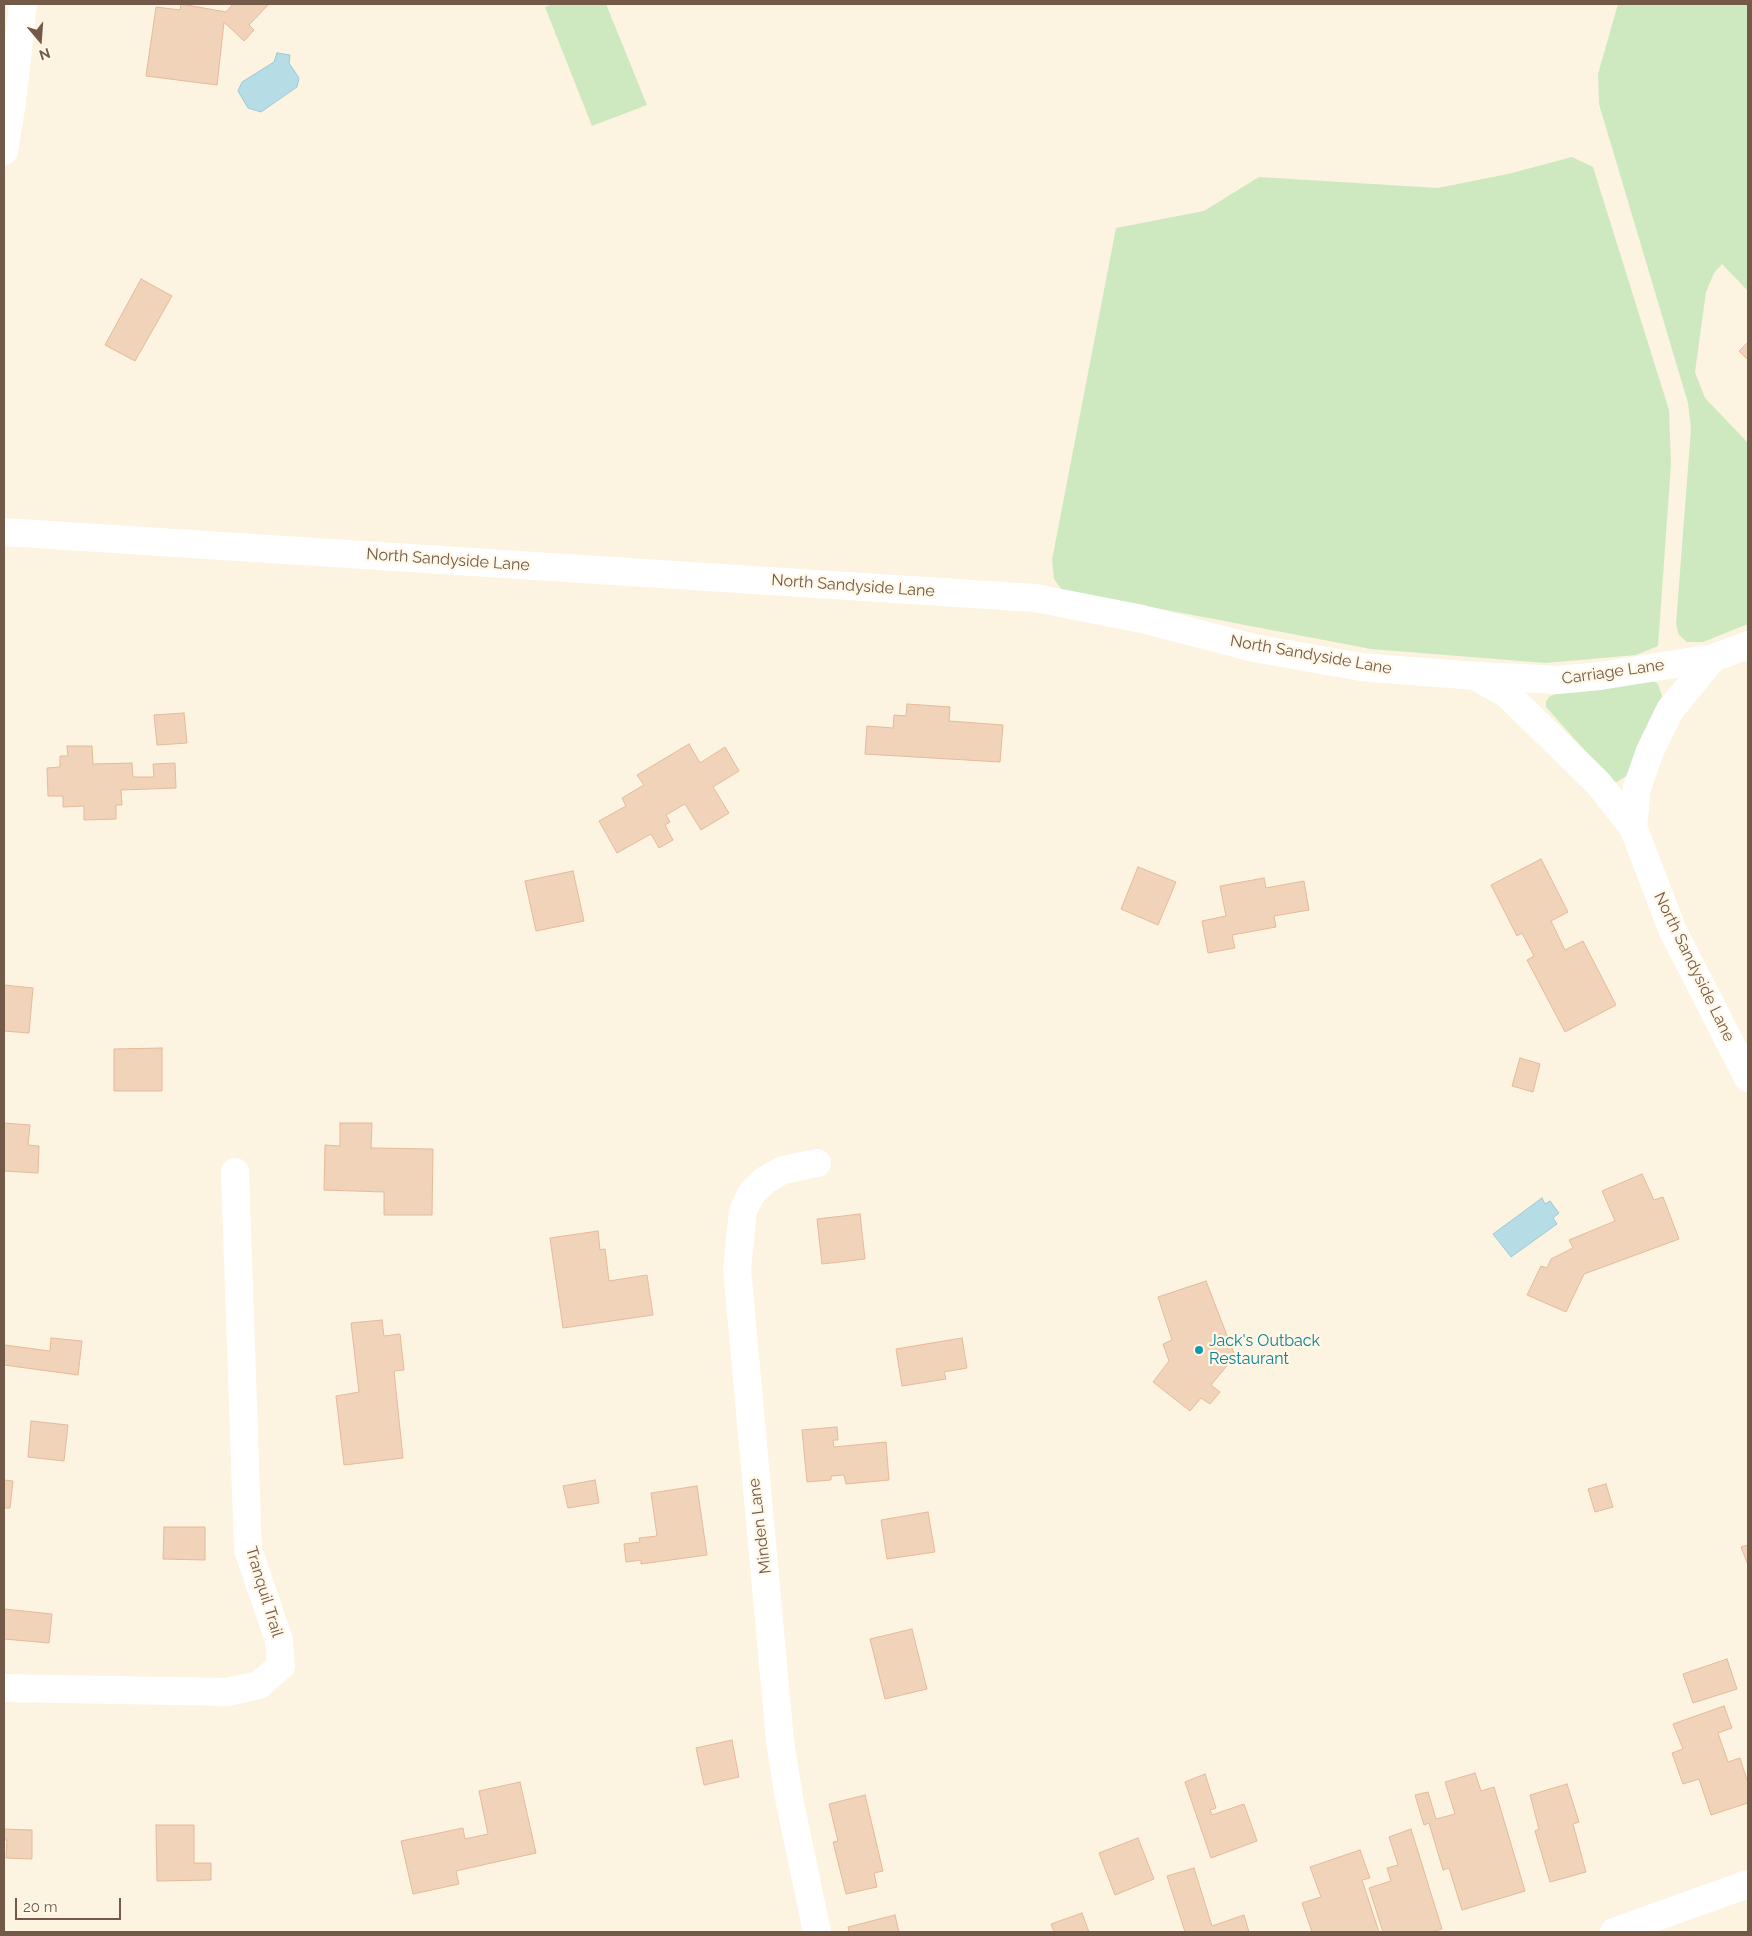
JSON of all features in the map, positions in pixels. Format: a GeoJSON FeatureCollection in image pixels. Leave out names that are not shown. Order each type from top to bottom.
{"type":"FeatureCollection","features":[{"type":"Feature","properties":{"kind":"street"},"geometry":{"type":"LineString","coordinates":[[4,152],[12,103],[23,4]]}},
{"type":"Feature","properties":{"kind":"street","name":"North Sandyside Lane"},"geometry":{"type":"LineString","coordinates":[[4,532],[1035,598],[1142,619],[1263,650],[1361,667],[1475,676],[1507,694],[1598,783],[1633,827],[1672,929],[1748,1078]]}},
{"type":"Feature","properties":{"kind":"street","name":"Carriage Lane"},"geometry":{"type":"LineString","coordinates":[[1475,676],[1558,680],[1633,671],[1713,658],[1748,645]]}},
{"type":"Feature","properties":{"kind":"street","name":"North Sandyside Lane"},"geometry":{"type":"LineString","coordinates":[[1633,827],[1638,788],[1650,751],[1670,710],[1713,658]]}},
{"type":"Feature","properties":{"kind":"street","name":"Minden Lane"},"geometry":{"type":"LineString","coordinates":[[817,1163],[783,1170],[765,1180],[751,1194],[743,1211],[737,1269],[780,1741],[789,1798],[817,1932]]}},
{"type":"Feature","properties":{"kind":"street","name":"Tranquil Trail"},"geometry":{"type":"LineString","coordinates":[[4,1688],[228,1692],[258,1685],[281,1666],[279,1640],[248,1550],[235,1172]]}},
{"type":"Feature","properties":{"kind":"street"},"geometry":{"type":"LineString","coordinates":[[1614,1932],[1748,1884]]}},
{"type":"Feature","properties":{"kind":"green space"},"geometry":{"type":"Polygon","coordinates":[[[553,4],[606,4],[647,105],[592,126],[545,7],[553,4]]]}},
{"type":"Feature","properties":{"kind":"green space"},"geometry":{"type":"Polygon","coordinates":[[[1618,4],[1748,4],[1748,291],[1722,264],[1714,273],[1706,292],[1695,372],[1705,398],[1748,443],[1748,624],[1703,642],[1687,642],[1679,635],[1676,624],[1691,429],[1688,403],[1599,104],[1598,74],[1618,4]]]}},
{"type":"Feature","properties":{"kind":"green space"},"geometry":{"type":"Polygon","coordinates":[[[1572,157],[1593,167],[1669,410],[1671,464],[1658,646],[1636,655],[1546,663],[1371,649],[1062,590],[1054,579],[1052,560],[1116,228],[1204,211],[1259,177],[1438,188],[1508,174],[1572,157]]]}},
{"type":"Feature","properties":{"kind":"green space"},"geometry":{"type":"Polygon","coordinates":[[[1652,680],[1658,684],[1662,696],[1628,775],[1617,782],[1612,781],[1546,707],[1546,701],[1550,696],[1557,694],[1652,680]]]}},
{"type":"Feature","properties":{"kind":"water"},"geometry":{"type":"Polygon","coordinates":[[[277,53],[290,55],[289,63],[299,78],[297,87],[261,112],[248,108],[238,91],[242,82],[274,62],[277,53]]]}},
{"type":"Feature","properties":{"kind":"water"},"geometry":{"type":"Polygon","coordinates":[[[1542,1198],[1545,1204],[1550,1201],[1559,1213],[1553,1218],[1557,1224],[1511,1257],[1493,1234],[1542,1198]]]}},
{"type":"Feature","properties":{"kind":"building"},"geometry":{"type":"Polygon","coordinates":[[[181,4],[226,12],[233,4],[269,4],[249,25],[254,30],[244,41],[224,22],[217,85],[146,76],[156,7],[180,10],[181,4]]]}},
{"type":"Feature","properties":{"kind":"building"},"geometry":{"type":"Polygon","coordinates":[[[141,279],[172,296],[135,361],[105,345],[141,279]]]}},
{"type":"Feature","properties":{"kind":"building"},"geometry":{"type":"Polygon","coordinates":[[[1748,342],[1748,360],[1739,351],[1748,342]]]}},
{"type":"Feature","properties":{"kind":"building"},"geometry":{"type":"Polygon","coordinates":[[[907,704],[950,707],[949,721],[1003,725],[1000,762],[865,754],[867,726],[893,728],[894,715],[906,716],[907,704]]]}},
{"type":"Feature","properties":{"kind":"building"},"geometry":{"type":"Polygon","coordinates":[[[184,713],[187,743],[157,745],[154,715],[184,713]]]}},
{"type":"Feature","properties":{"kind":"building"},"geometry":{"type":"Polygon","coordinates":[[[689,744],[700,763],[725,747],[739,771],[713,787],[729,813],[701,830],[685,804],[666,815],[670,822],[665,825],[673,840],[659,848],[651,834],[617,853],[599,821],[626,806],[622,798],[644,785],[637,775],[689,744]]]}},
{"type":"Feature","properties":{"kind":"building"},"geometry":{"type":"Polygon","coordinates":[[[67,746],[92,746],[93,764],[132,763],[133,777],[154,777],[153,764],[175,763],[176,788],[121,790],[122,805],[116,805],[116,819],[84,820],[84,806],[63,807],[63,796],[48,796],[47,768],[60,767],[60,756],[68,756],[67,746]]]}},
{"type":"Feature","properties":{"kind":"building"},"geometry":{"type":"Polygon","coordinates":[[[1541,859],[1568,912],[1551,921],[1565,950],[1583,941],[1616,1005],[1565,1032],[1527,960],[1534,956],[1522,933],[1517,936],[1491,885],[1541,859]]]}},
{"type":"Feature","properties":{"kind":"building"},"geometry":{"type":"Polygon","coordinates":[[[1138,867],[1176,882],[1158,925],[1121,909],[1138,867]]]}},
{"type":"Feature","properties":{"kind":"building"},"geometry":{"type":"Polygon","coordinates":[[[573,871],[584,921],[536,931],[525,881],[573,871]]]}},
{"type":"Feature","properties":{"kind":"building"},"geometry":{"type":"Polygon","coordinates":[[[1264,878],[1266,888],[1304,881],[1309,910],[1274,916],[1276,927],[1232,935],[1235,948],[1208,953],[1202,921],[1226,916],[1220,886],[1264,878]]]}},
{"type":"Feature","properties":{"kind":"building"},"geometry":{"type":"Polygon","coordinates":[[[4,985],[33,988],[29,1033],[4,1031],[4,985]]]}},
{"type":"Feature","properties":{"kind":"building"},"geometry":{"type":"Polygon","coordinates":[[[162,1048],[162,1091],[114,1091],[114,1049],[162,1048]]]}},
{"type":"Feature","properties":{"kind":"building"},"geometry":{"type":"Polygon","coordinates":[[[1520,1058],[1540,1064],[1533,1092],[1512,1086],[1520,1058]]]}},
{"type":"Feature","properties":{"kind":"building"},"geometry":{"type":"Polygon","coordinates":[[[4,1123],[30,1125],[28,1145],[39,1146],[38,1173],[4,1171],[4,1123]]]}},
{"type":"Feature","properties":{"kind":"building"},"geometry":{"type":"Polygon","coordinates":[[[340,1123],[372,1123],[371,1148],[433,1149],[432,1215],[384,1215],[384,1192],[324,1190],[325,1145],[340,1146],[340,1123]]]}},
{"type":"Feature","properties":{"kind":"building"},"geometry":{"type":"Polygon","coordinates":[[[1642,1174],[1654,1200],[1663,1197],[1679,1239],[1584,1274],[1566,1312],[1527,1295],[1541,1266],[1547,1268],[1551,1259],[1573,1248],[1569,1240],[1615,1221],[1602,1191],[1642,1174]]]}},
{"type":"Feature","properties":{"kind":"building"},"geometry":{"type":"Polygon","coordinates":[[[860,1214],[865,1259],[822,1264],[817,1219],[860,1214]]]}},
{"type":"Feature","properties":{"kind":"building"},"geometry":{"type":"Polygon","coordinates":[[[598,1231],[600,1250],[605,1249],[609,1281],[647,1275],[653,1315],[563,1328],[550,1238],[598,1231]]]}},
{"type":"Feature","properties":{"kind":"building","name":"Jack's Outback Restaurant"},"geometry":{"type":"Polygon","coordinates":[[[1206,1281],[1235,1356],[1211,1385],[1220,1392],[1210,1404],[1201,1398],[1190,1411],[1153,1382],[1169,1361],[1163,1344],[1172,1340],[1158,1297],[1206,1281]]]}},
{"type":"Feature","properties":{"kind":"building"},"geometry":{"type":"Polygon","coordinates":[[[382,1320],[384,1336],[400,1334],[404,1370],[394,1371],[403,1458],[344,1465],[336,1396],[359,1392],[351,1323],[382,1320]]]}},
{"type":"Feature","properties":{"kind":"building"},"geometry":{"type":"Polygon","coordinates":[[[51,1338],[82,1341],[78,1375],[4,1365],[4,1345],[50,1351],[51,1338]]]}},
{"type":"Feature","properties":{"kind":"building"},"geometry":{"type":"Polygon","coordinates":[[[962,1338],[967,1368],[944,1372],[946,1379],[902,1386],[896,1349],[962,1338]]]}},
{"type":"Feature","properties":{"kind":"building"},"geometry":{"type":"Polygon","coordinates":[[[31,1421],[68,1425],[64,1461],[28,1457],[31,1421]]]}},
{"type":"Feature","properties":{"kind":"building"},"geometry":{"type":"Polygon","coordinates":[[[837,1427],[838,1440],[833,1440],[834,1447],[886,1442],[889,1480],[846,1484],[844,1475],[831,1476],[831,1480],[807,1482],[802,1430],[837,1427]]]}},
{"type":"Feature","properties":{"kind":"building"},"geometry":{"type":"Polygon","coordinates":[[[4,1480],[13,1481],[10,1508],[4,1508],[4,1480]]]}},
{"type":"Feature","properties":{"kind":"building"},"geometry":{"type":"Polygon","coordinates":[[[595,1480],[599,1503],[568,1508],[563,1486],[595,1480]]]}},
{"type":"Feature","properties":{"kind":"building"},"geometry":{"type":"Polygon","coordinates":[[[1606,1484],[1613,1507],[1595,1512],[1588,1489],[1606,1484]]]}},
{"type":"Feature","properties":{"kind":"building"},"geometry":{"type":"Polygon","coordinates":[[[697,1486],[707,1555],[641,1564],[641,1560],[626,1562],[624,1544],[640,1542],[639,1538],[657,1536],[651,1493],[697,1486]]]}},
{"type":"Feature","properties":{"kind":"building"},"geometry":{"type":"Polygon","coordinates":[[[928,1512],[935,1552],[887,1559],[881,1520],[928,1512]]]}},
{"type":"Feature","properties":{"kind":"building"},"geometry":{"type":"Polygon","coordinates":[[[164,1527],[205,1527],[205,1560],[163,1559],[164,1527]]]}},
{"type":"Feature","properties":{"kind":"building"},"geometry":{"type":"Polygon","coordinates":[[[1748,1545],[1748,1565],[1741,1547],[1748,1545]]]}},
{"type":"Feature","properties":{"kind":"building"},"geometry":{"type":"Polygon","coordinates":[[[4,1609],[52,1614],[49,1643],[4,1639],[4,1609]]]}},
{"type":"Feature","properties":{"kind":"building"},"geometry":{"type":"Polygon","coordinates":[[[912,1629],[927,1689],[885,1699],[870,1639],[912,1629]]]}},
{"type":"Feature","properties":{"kind":"building"},"geometry":{"type":"Polygon","coordinates":[[[1727,1659],[1737,1689],[1693,1703],[1683,1674],[1727,1659]]]}},
{"type":"Feature","properties":{"kind":"building"},"geometry":{"type":"Polygon","coordinates":[[[1724,1706],[1732,1728],[1718,1733],[1728,1762],[1740,1758],[1748,1783],[1748,1803],[1711,1815],[1699,1779],[1683,1784],[1672,1753],[1683,1749],[1673,1724],[1724,1706]]]}},
{"type":"Feature","properties":{"kind":"building"},"geometry":{"type":"Polygon","coordinates":[[[732,1740],[739,1777],[704,1785],[696,1748],[732,1740]]]}},
{"type":"Feature","properties":{"kind":"building"},"geometry":{"type":"Polygon","coordinates":[[[1475,1773],[1481,1791],[1494,1787],[1525,1891],[1462,1910],[1449,1868],[1443,1870],[1429,1823],[1424,1825],[1415,1795],[1428,1792],[1436,1819],[1455,1814],[1445,1782],[1475,1773]]]}},
{"type":"Feature","properties":{"kind":"building"},"geometry":{"type":"Polygon","coordinates":[[[1205,1774],[1216,1808],[1210,1810],[1212,1815],[1244,1804],[1257,1841],[1211,1858],[1185,1782],[1205,1774]]]}},
{"type":"Feature","properties":{"kind":"building"},"geometry":{"type":"Polygon","coordinates":[[[520,1782],[536,1853],[456,1871],[459,1884],[413,1894],[401,1841],[463,1828],[465,1839],[488,1834],[479,1791],[520,1782]]]}},
{"type":"Feature","properties":{"kind":"building"},"geometry":{"type":"Polygon","coordinates":[[[1567,1784],[1579,1822],[1573,1824],[1586,1872],[1550,1882],[1535,1831],[1539,1829],[1530,1795],[1567,1784]]]}},
{"type":"Feature","properties":{"kind":"building"},"geometry":{"type":"Polygon","coordinates":[[[865,1795],[883,1871],[874,1873],[877,1887],[846,1894],[833,1842],[838,1841],[829,1804],[865,1795]]]}},
{"type":"Feature","properties":{"kind":"building"},"geometry":{"type":"Polygon","coordinates":[[[156,1825],[194,1825],[194,1863],[211,1863],[211,1880],[157,1881],[156,1825]]]}},
{"type":"Feature","properties":{"kind":"building"},"geometry":{"type":"Polygon","coordinates":[[[4,1829],[32,1830],[32,1859],[6,1858],[7,1840],[4,1840],[4,1829]]]}},
{"type":"Feature","properties":{"kind":"building"},"geometry":{"type":"Polygon","coordinates":[[[1411,1829],[1442,1929],[1431,1932],[1383,1932],[1369,1888],[1391,1881],[1387,1868],[1398,1865],[1389,1837],[1411,1829]]]}},
{"type":"Feature","properties":{"kind":"building"},"geometry":{"type":"Polygon","coordinates":[[[1138,1838],[1154,1879],[1115,1895],[1099,1853],[1138,1838]]]}},
{"type":"Feature","properties":{"kind":"building"},"geometry":{"type":"Polygon","coordinates":[[[1360,1850],[1370,1878],[1362,1880],[1379,1932],[1312,1932],[1302,1903],[1321,1897],[1310,1867],[1360,1850]]]}},
{"type":"Feature","properties":{"kind":"building"},"geometry":{"type":"Polygon","coordinates":[[[1194,1868],[1212,1926],[1244,1915],[1249,1932],[1185,1932],[1167,1876],[1194,1868]]]}},
{"type":"Feature","properties":{"kind":"building"},"geometry":{"type":"Polygon","coordinates":[[[1082,1913],[1089,1932],[1054,1932],[1051,1924],[1082,1913]]]}},
{"type":"Feature","properties":{"kind":"building"},"geometry":{"type":"Polygon","coordinates":[[[895,1915],[899,1932],[849,1932],[848,1927],[895,1915]]]}},
{"type":"Feature","properties":{"kind":"place","name":"Jack's Outback Restaurant"},"geometry":{"type":"Point","coordinates":[1199,1350]}}]}
